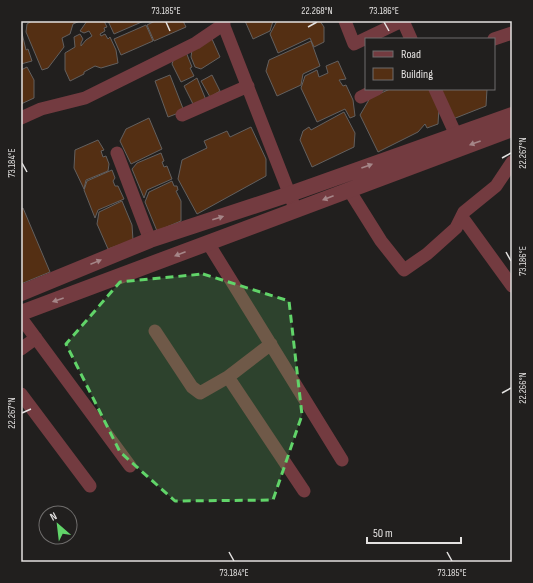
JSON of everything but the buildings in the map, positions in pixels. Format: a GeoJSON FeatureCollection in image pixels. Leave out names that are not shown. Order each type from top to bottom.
{"type":"FeatureCollection","features":[{"type":"Feature","properties":{"kind":"street"},"geometry":{"type":"LineString","coordinates":[[345,21],[354,44],[365,39]]}},
{"type":"Feature","properties":{"kind":"street"},"geometry":{"type":"LineString","coordinates":[[367,38],[402,21],[410,38]]}},
{"type":"Feature","properties":{"kind":"street"},"geometry":{"type":"LineString","coordinates":[[21,118],[41,109],[85,98],[196,43],[223,23],[295,210]]}},
{"type":"Feature","properties":{"kind":"street"},"geometry":{"type":"LineString","coordinates":[[495,39],[512,33]]}},
{"type":"Feature","properties":{"kind":"street"},"geometry":{"type":"LineString","coordinates":[[182,115],[248,86]]}},
{"type":"Feature","properties":{"kind":"street"},"geometry":{"type":"LineString","coordinates":[[360,97],[375,90]]}},
{"type":"Feature","properties":{"kind":"street"},"geometry":{"type":"LineString","coordinates":[[435,90],[456,135]]}},
{"type":"Feature","properties":{"kind":"street"},"geometry":{"type":"LineString","coordinates":[[21,293],[150,240],[290,194],[512,115]]}},
{"type":"Feature","properties":{"kind":"street"},"geometry":{"type":"LineString","coordinates":[[21,313],[512,129]]}},
{"type":"Feature","properties":{"kind":"street"},"geometry":{"type":"LineString","coordinates":[[117,153],[150,240]]}},
{"type":"Feature","properties":{"kind":"street"},"geometry":{"type":"LineString","coordinates":[[349,190],[381,242],[404,270],[427,254],[456,228],[464,212],[496,186],[512,162]]}},
{"type":"Feature","properties":{"kind":"street"},"geometry":{"type":"LineString","coordinates":[[462,217],[512,286]]}},
{"type":"Feature","properties":{"kind":"street"},"geometry":{"type":"LineString","coordinates":[[208,243],[342,460]]}},
{"type":"Feature","properties":{"kind":"street"},"geometry":{"type":"LineString","coordinates":[[21,318],[130,466]]}},
{"type":"Feature","properties":{"kind":"street"},"geometry":{"type":"LineString","coordinates":[[155,331],[196,392],[204,392],[228,377],[271,344]]}},
{"type":"Feature","properties":{"kind":"street"},"geometry":{"type":"LineString","coordinates":[[21,349],[36,338]]}},
{"type":"Feature","properties":{"kind":"street"},"geometry":{"type":"LineString","coordinates":[[228,377],[304,491]]}},
{"type":"Feature","properties":{"kind":"street"},"geometry":{"type":"LineString","coordinates":[[21,394],[90,486]]}},
{"type":"Feature","properties":{"kind":"highlighted area"},"geometry":{"type":"Polygon","coordinates":[[[203,274],[289,301],[302,415],[273,500],[175,501],[120,452],[66,344],[120,282],[203,274]]]}}]}
